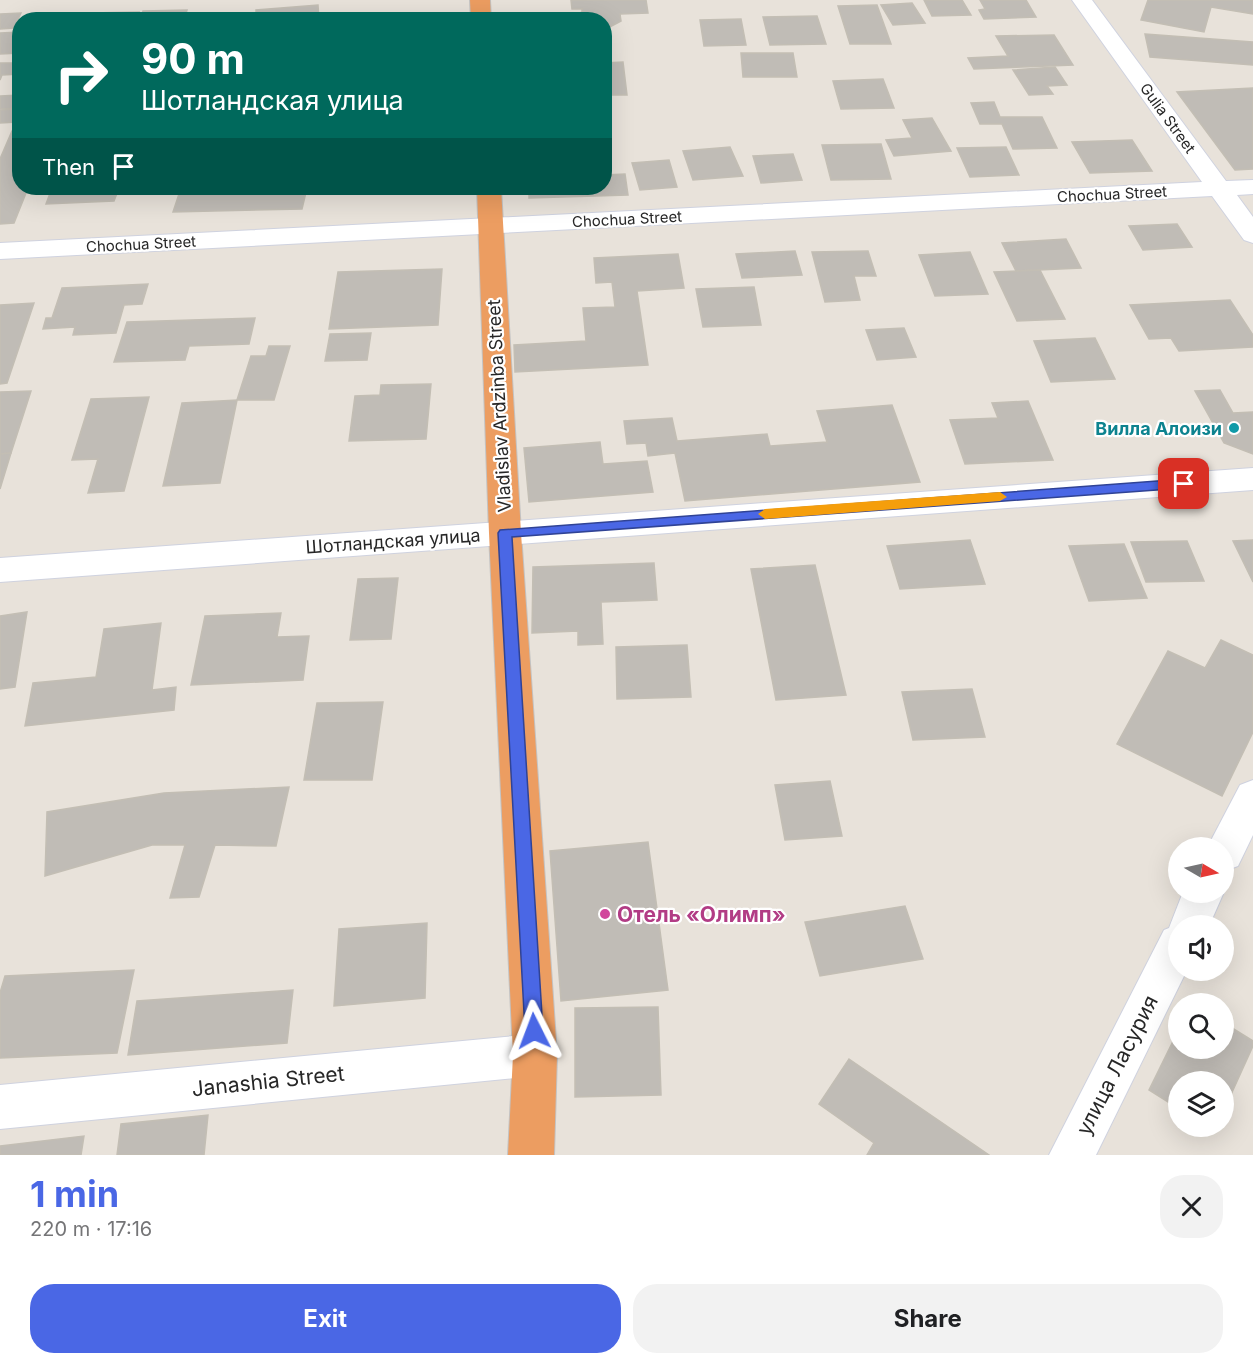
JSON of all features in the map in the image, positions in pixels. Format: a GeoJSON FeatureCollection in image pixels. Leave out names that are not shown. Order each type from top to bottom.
{"type":"FeatureCollection","features":[{"type":"Feature","properties":{"kind":"highway","name":"Vladislav Ardzinba Street"},"geometry":{"type":"LineString","coordinates":[[489,195],[505,533],[535,1055],[531,1155]]}},
{"type":"Feature","properties":{"kind":"street","name":"Gulia Street"},"geometry":{"type":"LineString","coordinates":[[1082,0],[1253,235]]}},
{"type":"Feature","properties":{"kind":"street","name":"Chochua Street"},"geometry":{"type":"LineString","coordinates":[[0,251],[1253,187]]}},
{"type":"Feature","properties":{"kind":"street","name":"Шотландская улица"},"geometry":{"type":"LineString","coordinates":[[0,570],[1253,478]]}},
{"type":"Feature","properties":{"kind":"street"},"geometry":{"type":"LineString","coordinates":[[1232,837],[1253,796]]}},
{"type":"Feature","properties":{"kind":"street","name":"улица Ласурия"},"geometry":{"type":"LineString","coordinates":[[1072,1155],[1168,965]]}},
{"type":"Feature","properties":{"kind":"street","name":"Janashia Street"},"geometry":{"type":"LineString","coordinates":[[0,1107],[535,1055]]}},
{"type":"Feature","properties":{"kind":"building"},"geometry":{"type":"Polygon","coordinates":[[[571,0],[646,0],[648,13],[620,14],[621,21],[612,26],[612,12],[582,12],[582,9],[572,9],[571,0]]]}},
{"type":"Feature","properties":{"kind":"building"},"geometry":{"type":"Polygon","coordinates":[[[924,0],[962,0],[971,15],[932,16],[924,0]]]}},
{"type":"Feature","properties":{"kind":"building"},"geometry":{"type":"Polygon","coordinates":[[[980,0],[1026,0],[1036,17],[984,19],[979,10],[985,9],[980,0]]]}},
{"type":"Feature","properties":{"kind":"building"},"geometry":{"type":"Polygon","coordinates":[[[1148,0],[1253,0],[1253,14],[1211,7],[1204,32],[1141,20],[1148,0]]]}},
{"type":"Feature","properties":{"kind":"building"},"geometry":{"type":"Polygon","coordinates":[[[912,3],[925,23],[893,25],[881,5],[912,3]]]}},
{"type":"Feature","properties":{"kind":"building"},"geometry":{"type":"Polygon","coordinates":[[[318,5],[318,12],[256,12],[256,10],[318,5]]]}},
{"type":"Feature","properties":{"kind":"building"},"geometry":{"type":"Polygon","coordinates":[[[877,5],[891,44],[850,44],[838,6],[877,5]]]}},
{"type":"Feature","properties":{"kind":"building"},"geometry":{"type":"Polygon","coordinates":[[[187,10],[186,12],[143,11],[187,10]]]}},
{"type":"Feature","properties":{"kind":"building"},"geometry":{"type":"Polygon","coordinates":[[[12,13],[12,28],[0,29],[0,14],[12,13]]]}},
{"type":"Feature","properties":{"kind":"building"},"geometry":{"type":"Polygon","coordinates":[[[817,16],[826,44],[770,45],[763,17],[817,16]]]}},
{"type":"Feature","properties":{"kind":"building"},"geometry":{"type":"Polygon","coordinates":[[[741,19],[746,45],[704,46],[700,20],[741,19]]]}},
{"type":"Feature","properties":{"kind":"building"},"geometry":{"type":"Polygon","coordinates":[[[12,32],[12,53],[0,54],[0,33],[12,32]]]}},
{"type":"Feature","properties":{"kind":"building"},"geometry":{"type":"Polygon","coordinates":[[[1145,34],[1253,42],[1253,65],[1150,57],[1145,34]]]}},
{"type":"Feature","properties":{"kind":"building"},"geometry":{"type":"Polygon","coordinates":[[[1054,35],[1073,65],[974,69],[968,58],[1008,56],[996,36],[1054,35]]]}},
{"type":"Feature","properties":{"kind":"building"},"geometry":{"type":"Polygon","coordinates":[[[741,53],[793,53],[797,77],[743,77],[741,53]]]}},
{"type":"Feature","properties":{"kind":"building"},"geometry":{"type":"Polygon","coordinates":[[[623,62],[627,95],[612,95],[612,63],[623,62]]]}},
{"type":"Feature","properties":{"kind":"building"},"geometry":{"type":"Polygon","coordinates":[[[0,63],[12,63],[12,74],[2,75],[0,80],[0,63]]]}},
{"type":"Feature","properties":{"kind":"building"},"geometry":{"type":"Polygon","coordinates":[[[1055,67],[1067,85],[1047,86],[1053,94],[1029,95],[1013,70],[1055,67]]]}},
{"type":"Feature","properties":{"kind":"building"},"geometry":{"type":"Polygon","coordinates":[[[883,79],[894,108],[841,109],[833,81],[883,79]]]}},
{"type":"Feature","properties":{"kind":"building"},"geometry":{"type":"Polygon","coordinates":[[[1253,88],[1253,169],[1235,170],[1177,92],[1253,88]]]}},
{"type":"Feature","properties":{"kind":"building"},"geometry":{"type":"Polygon","coordinates":[[[12,95],[12,108],[0,109],[0,96],[12,95]]]}},
{"type":"Feature","properties":{"kind":"building"},"geometry":{"type":"Polygon","coordinates":[[[994,102],[1000,117],[1042,117],[1057,148],[1013,149],[1002,124],[980,124],[971,103],[994,102]]]}},
{"type":"Feature","properties":{"kind":"building"},"geometry":{"type":"Polygon","coordinates":[[[12,109],[12,122],[0,123],[0,110],[12,109]]]}},
{"type":"Feature","properties":{"kind":"building"},"geometry":{"type":"Polygon","coordinates":[[[932,118],[951,151],[894,156],[886,140],[912,138],[903,120],[932,118]]]}},
{"type":"Feature","properties":{"kind":"building"},"geometry":{"type":"Polygon","coordinates":[[[12,131],[12,195],[25,195],[14,223],[0,224],[0,159],[12,131]]]}},
{"type":"Feature","properties":{"kind":"building"},"geometry":{"type":"Polygon","coordinates":[[[1132,140],[1152,171],[1090,173],[1072,142],[1132,140]]]}},
{"type":"Feature","properties":{"kind":"building"},"geometry":{"type":"Polygon","coordinates":[[[881,144],[891,179],[831,180],[822,145],[881,144]]]}},
{"type":"Feature","properties":{"kind":"building"},"geometry":{"type":"Polygon","coordinates":[[[730,147],[743,176],[693,180],[683,151],[730,147]]]}},
{"type":"Feature","properties":{"kind":"building"},"geometry":{"type":"Polygon","coordinates":[[[1006,147],[1019,175],[970,177],[957,148],[1006,147]]]}},
{"type":"Feature","properties":{"kind":"building"},"geometry":{"type":"Polygon","coordinates":[[[793,154],[802,180],[761,183],[753,156],[793,154]]]}},
{"type":"Feature","properties":{"kind":"building"},"geometry":{"type":"Polygon","coordinates":[[[669,160],[677,187],[640,190],[632,163],[669,160]]]}},
{"type":"Feature","properties":{"kind":"building"},"geometry":{"type":"Polygon","coordinates":[[[625,174],[628,195],[529,198],[529,195],[612,195],[612,175],[625,174]]]}},
{"type":"Feature","properties":{"kind":"building"},"geometry":{"type":"Polygon","coordinates":[[[49,195],[116,195],[114,201],[46,204],[49,195]]]}},
{"type":"Feature","properties":{"kind":"building"},"geometry":{"type":"Polygon","coordinates":[[[179,195],[305,195],[302,209],[173,212],[179,195]]]}},
{"type":"Feature","properties":{"kind":"building"},"geometry":{"type":"Polygon","coordinates":[[[1177,224],[1192,247],[1143,250],[1129,226],[1177,224]]]}},
{"type":"Feature","properties":{"kind":"building"},"geometry":{"type":"Polygon","coordinates":[[[1066,239],[1081,268],[1016,271],[1002,243],[1066,239]]]}},
{"type":"Feature","properties":{"kind":"building"},"geometry":{"type":"Polygon","coordinates":[[[795,251],[802,275],[742,278],[736,254],[795,251]]]}},
{"type":"Feature","properties":{"kind":"building"},"geometry":{"type":"Polygon","coordinates":[[[868,251],[876,276],[854,276],[860,300],[825,302],[812,252],[868,251]]]}},
{"type":"Feature","properties":{"kind":"building"},"geometry":{"type":"Polygon","coordinates":[[[970,252],[988,294],[935,296],[919,255],[970,252]]]}},
{"type":"Feature","properties":{"kind":"building"},"geometry":{"type":"Polygon","coordinates":[[[678,254],[684,288],[637,291],[648,365],[515,372],[514,345],[586,341],[583,308],[615,307],[612,282],[596,283],[594,258],[678,254]]]}},
{"type":"Feature","properties":{"kind":"building"},"geometry":{"type":"Polygon","coordinates":[[[442,269],[438,325],[329,329],[338,272],[442,269]]]}},
{"type":"Feature","properties":{"kind":"building"},"geometry":{"type":"Polygon","coordinates":[[[1040,270],[1065,319],[1017,321],[994,272],[1040,270]]]}},
{"type":"Feature","properties":{"kind":"building"},"geometry":{"type":"Polygon","coordinates":[[[148,284],[142,304],[124,305],[116,333],[73,335],[75,327],[43,329],[46,318],[52,318],[62,288],[148,284]]]}},
{"type":"Feature","properties":{"kind":"building"},"geometry":{"type":"Polygon","coordinates":[[[754,287],[761,325],[703,327],[696,289],[754,287]]]}},
{"type":"Feature","properties":{"kind":"building"},"geometry":{"type":"Polygon","coordinates":[[[1230,300],[1253,335],[1253,347],[1179,351],[1171,338],[1149,339],[1130,305],[1230,300]]]}},
{"type":"Feature","properties":{"kind":"building"},"geometry":{"type":"Polygon","coordinates":[[[34,303],[7,383],[0,384],[0,305],[34,303]]]}},
{"type":"Feature","properties":{"kind":"building"},"geometry":{"type":"Polygon","coordinates":[[[255,318],[249,344],[189,346],[185,360],[114,362],[127,322],[255,318]]]}},
{"type":"Feature","properties":{"kind":"building"},"geometry":{"type":"Polygon","coordinates":[[[904,328],[916,357],[877,360],[866,330],[904,328]]]}},
{"type":"Feature","properties":{"kind":"building"},"geometry":{"type":"Polygon","coordinates":[[[371,333],[367,360],[325,361],[330,334],[371,333]]]}},
{"type":"Feature","properties":{"kind":"building"},"geometry":{"type":"Polygon","coordinates":[[[1095,338],[1115,379],[1051,382],[1034,341],[1095,338]]]}},
{"type":"Feature","properties":{"kind":"building"},"geometry":{"type":"Polygon","coordinates":[[[269,346],[290,346],[274,400],[237,400],[251,356],[266,356],[269,346]]]}},
{"type":"Feature","properties":{"kind":"building"},"geometry":{"type":"Polygon","coordinates":[[[431,384],[426,439],[349,441],[355,396],[380,395],[381,385],[431,384]]]}},
{"type":"Feature","properties":{"kind":"building","name":"Вилла Алоизи"},"geometry":{"type":"Polygon","coordinates":[[[1220,390],[1233,413],[1253,412],[1253,454],[1224,443],[1195,391],[1220,390]]]}},
{"type":"Feature","properties":{"kind":"building"},"geometry":{"type":"Polygon","coordinates":[[[31,391],[11,453],[0,454],[0,392],[31,391]]]}},
{"type":"Feature","properties":{"kind":"building"},"geometry":{"type":"Polygon","coordinates":[[[149,397],[124,491],[88,493],[98,459],[72,460],[91,399],[149,397]]]}},
{"type":"Feature","properties":{"kind":"building"},"geometry":{"type":"Polygon","coordinates":[[[237,400],[220,483],[163,486],[182,403],[237,400]]]}},
{"type":"Feature","properties":{"kind":"building"},"geometry":{"type":"Polygon","coordinates":[[[1028,401],[1053,460],[965,464],[950,420],[998,418],[992,403],[1028,401]]]}},
{"type":"Feature","properties":{"kind":"building"},"geometry":{"type":"Polygon","coordinates":[[[892,405],[920,482],[685,501],[675,453],[648,456],[646,443],[627,444],[624,421],[672,418],[677,441],[767,434],[770,446],[827,442],[817,411],[892,405]]]}},
{"type":"Feature","properties":{"kind":"building"},"geometry":{"type":"Polygon","coordinates":[[[600,442],[603,464],[647,461],[653,492],[529,502],[524,448],[600,442]]]}},
{"type":"Feature","properties":{"kind":"building"},"geometry":{"type":"Polygon","coordinates":[[[11,453],[0,489],[0,454],[11,453]]]}},
{"type":"Feature","properties":{"kind":"building"},"geometry":{"type":"Polygon","coordinates":[[[970,540],[985,584],[900,589],[887,546],[970,540]]]}},
{"type":"Feature","properties":{"kind":"building"},"geometry":{"type":"Polygon","coordinates":[[[1253,540],[1253,582],[1233,541],[1253,540]]]}},
{"type":"Feature","properties":{"kind":"building"},"geometry":{"type":"Polygon","coordinates":[[[1187,541],[1204,581],[1146,582],[1131,542],[1187,541]]]}},
{"type":"Feature","properties":{"kind":"building"},"geometry":{"type":"Polygon","coordinates":[[[1124,544],[1147,598],[1089,601],[1069,546],[1124,544]]]}},
{"type":"Feature","properties":{"kind":"building"},"geometry":{"type":"Polygon","coordinates":[[[654,563],[657,600],[601,602],[603,644],[578,645],[578,631],[532,633],[533,567],[654,563]]]}},
{"type":"Feature","properties":{"kind":"building"},"geometry":{"type":"Polygon","coordinates":[[[815,565],[846,695],[776,700],[751,569],[815,565]]]}},
{"type":"Feature","properties":{"kind":"building"},"geometry":{"type":"Polygon","coordinates":[[[398,578],[391,639],[350,640],[358,579],[398,578]]]}},
{"type":"Feature","properties":{"kind":"building"},"geometry":{"type":"Polygon","coordinates":[[[27,612],[15,687],[0,689],[0,616],[27,612]]]}},
{"type":"Feature","properties":{"kind":"building"},"geometry":{"type":"Polygon","coordinates":[[[281,613],[277,637],[309,636],[303,680],[191,685],[205,616],[281,613]]]}},
{"type":"Feature","properties":{"kind":"building"},"geometry":{"type":"Polygon","coordinates":[[[161,623],[152,690],[176,687],[174,710],[25,726],[33,683],[96,677],[104,629],[161,623]]]}},
{"type":"Feature","properties":{"kind":"building"},"geometry":{"type":"Polygon","coordinates":[[[1221,640],[1253,655],[1253,732],[1222,796],[1117,744],[1168,651],[1205,668],[1221,640]]]}},
{"type":"Feature","properties":{"kind":"building"},"geometry":{"type":"Polygon","coordinates":[[[687,645],[691,697],[617,699],[616,647],[687,645]]]}},
{"type":"Feature","properties":{"kind":"building"},"geometry":{"type":"Polygon","coordinates":[[[972,689],[985,737],[913,740],[902,692],[972,689]]]}},
{"type":"Feature","properties":{"kind":"building"},"geometry":{"type":"Polygon","coordinates":[[[383,702],[372,780],[304,780],[317,703],[383,702]]]}},
{"type":"Feature","properties":{"kind":"building"},"geometry":{"type":"Polygon","coordinates":[[[830,781],[842,836],[785,840],[775,785],[830,781]]]}},
{"type":"Feature","properties":{"kind":"building"},"geometry":{"type":"Polygon","coordinates":[[[289,787],[276,846],[215,845],[199,897],[170,898],[185,845],[152,845],[45,876],[47,812],[164,793],[289,787]]]}},
{"type":"Feature","properties":{"kind":"building"},"geometry":{"type":"Polygon","coordinates":[[[648,842],[668,990],[561,1001],[550,851],[648,842]]]}},
{"type":"Feature","properties":{"kind":"building"},"geometry":{"type":"Polygon","coordinates":[[[905,906],[923,959],[820,976],[805,922],[905,906]]]}},
{"type":"Feature","properties":{"kind":"building"},"geometry":{"type":"Polygon","coordinates":[[[427,923],[425,998],[334,1006],[339,929],[427,923]]]}},
{"type":"Feature","properties":{"kind":"building"},"geometry":{"type":"Polygon","coordinates":[[[134,970],[117,1053],[0,1058],[0,993],[5,976],[134,970]]]}},
{"type":"Feature","properties":{"kind":"building"},"geometry":{"type":"Polygon","coordinates":[[[293,990],[287,1043],[128,1055],[137,1001],[293,990]]]}},
{"type":"Feature","properties":{"kind":"building"},"geometry":{"type":"Polygon","coordinates":[[[658,1007],[661,1095],[575,1097],[575,1008],[658,1007]]]}},
{"type":"Feature","properties":{"kind":"building"},"geometry":{"type":"Polygon","coordinates":[[[1234,1029],[1253,1041],[1253,1046],[1234,1088],[1234,1071],[1168,1071],[1168,1102],[1149,1090],[1168,1051],[1168,1059],[1234,1059],[1234,1029]]]}},
{"type":"Feature","properties":{"kind":"building"},"geometry":{"type":"Polygon","coordinates":[[[849,1059],[989,1155],[867,1155],[874,1143],[819,1104],[849,1059]]]}},
{"type":"Feature","properties":{"kind":"building"},"geometry":{"type":"Polygon","coordinates":[[[208,1115],[204,1155],[117,1155],[121,1124],[208,1115]]]}},
{"type":"Feature","properties":{"kind":"building"},"geometry":{"type":"Polygon","coordinates":[[[84,1136],[81,1155],[0,1155],[0,1146],[84,1136]]]}},
{"type":"Feature","properties":{"kind":"slow traffic"},"geometry":{"type":"LineString","coordinates":[[765,514],[1000,497]]}},
{"type":"Feature","properties":{"kind":"place","name":"Вилла Алоизи"},"geometry":{"type":"Point","coordinates":[1234,428]}},
{"type":"Feature","properties":{"kind":"place","name":"Отель «Олимп»"},"geometry":{"type":"Point","coordinates":[605,914]}},
{"type":"Feature","properties":{"kind":"route"},"geometry":{"type":"LineString","coordinates":[[534,1031],[505,533],[1184,484]]}}]}
